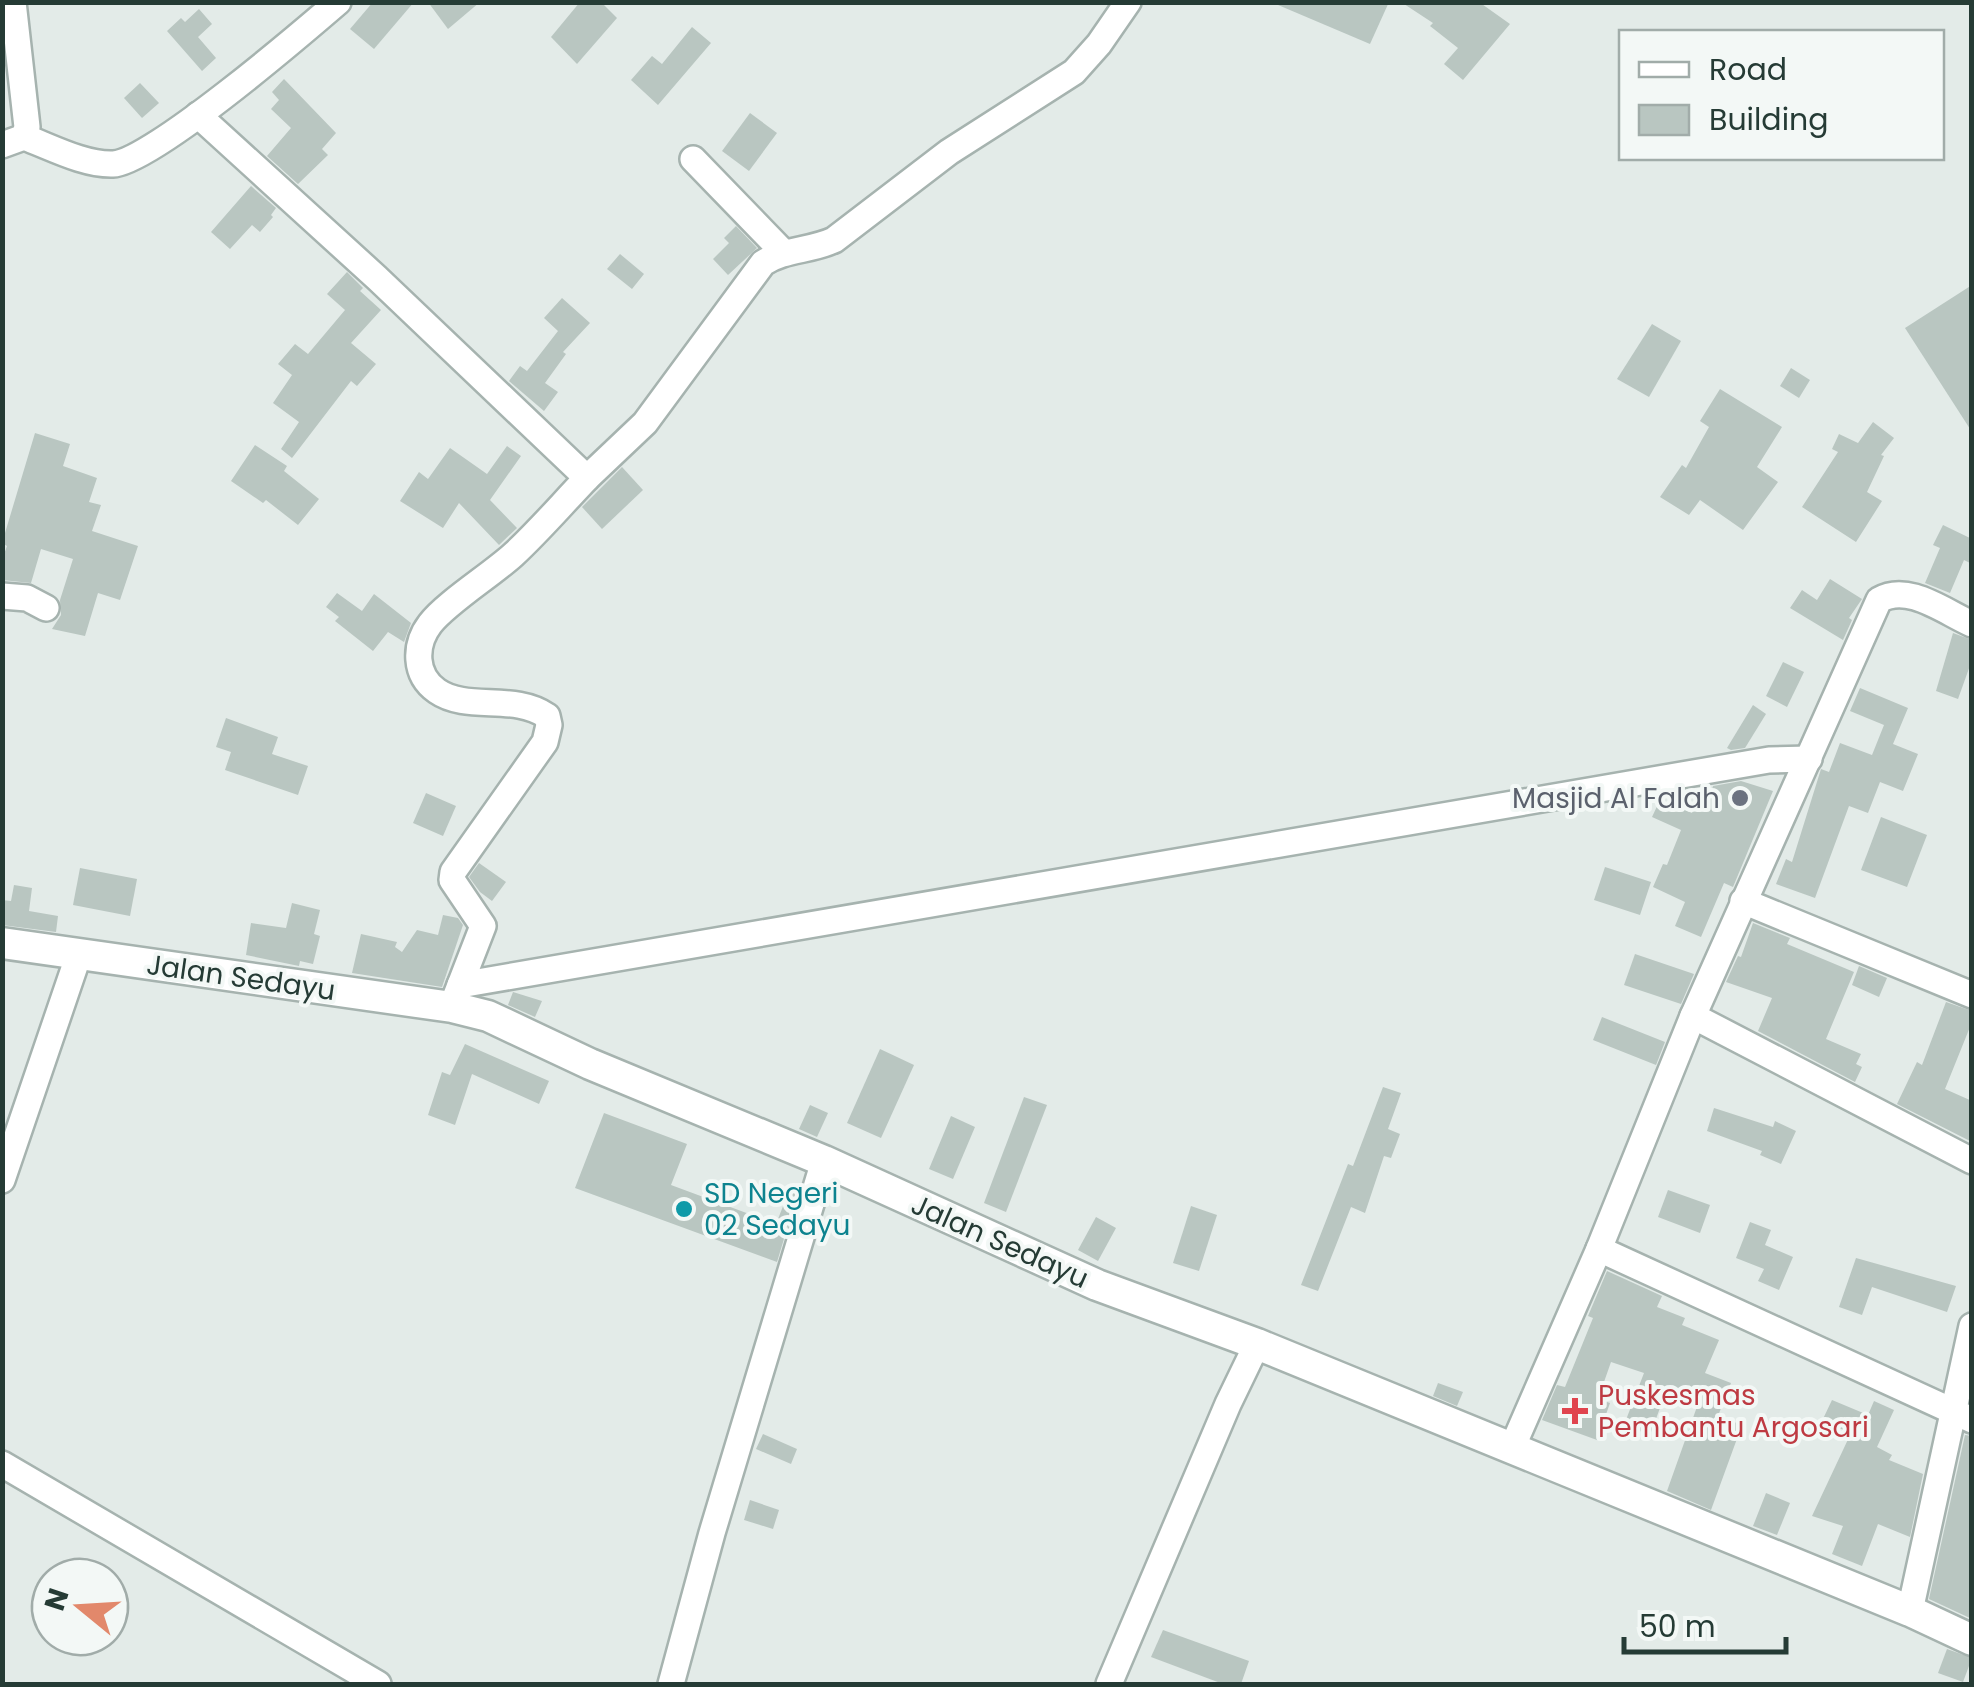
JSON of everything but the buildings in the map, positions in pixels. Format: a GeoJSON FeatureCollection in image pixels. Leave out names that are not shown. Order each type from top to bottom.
{"type":"FeatureCollection","features":[{"type":"Feature","properties":{"kind":"street"},"geometry":{"type":"LineString","coordinates":[[12,2],[27,127],[15,141],[92,162],[116,164],[134,158],[198,115],[333,4]]}},
{"type":"Feature","properties":{"kind":"street"},"geometry":{"type":"LineString","coordinates":[[456,996],[484,926],[452,880],[453,872],[545,742],[550,726],[547,716],[529,705],[448,697],[436,690],[418,666],[420,645],[430,623],[513,555],[645,423],[763,263],[784,253],[815,249],[834,240],[949,152],[1056,86],[1098,44],[1128,2]]}},
{"type":"Feature","properties":{"kind":"street"},"geometry":{"type":"LineString","coordinates":[[198,115],[587,478]]}},
{"type":"Feature","properties":{"kind":"street"},"geometry":{"type":"LineString","coordinates":[[693,159],[784,253]]}},
{"type":"Feature","properties":{"kind":"street"},"geometry":{"type":"LineString","coordinates":[[1512,1448],[1743,901],[1879,600],[1891,593],[1904,592],[1972,624]]}},
{"type":"Feature","properties":{"kind":"street"},"geometry":{"type":"LineString","coordinates":[[2,596],[27,598],[46,608]]}},
{"type":"Feature","properties":{"kind":"street"},"geometry":{"type":"LineString","coordinates":[[456,996],[1750,764],[1809,759]]}},
{"type":"Feature","properties":{"kind":"street"},"geometry":{"type":"LineString","coordinates":[[1743,901],[1972,995]]}},
{"type":"Feature","properties":{"kind":"street","name":"Jalan Sedayu"},"geometry":{"type":"LineString","coordinates":[[2,943],[456,996],[488,1016],[590,1064],[824,1161],[1097,1286],[1257,1344],[1910,1611],[1972,1640]]}},
{"type":"Feature","properties":{"kind":"street"},"geometry":{"type":"LineString","coordinates":[[2,1180],[78,954]]}},
{"type":"Feature","properties":{"kind":"street"},"geometry":{"type":"LineString","coordinates":[[1694,1016],[1972,1161]]}},
{"type":"Feature","properties":{"kind":"street"},"geometry":{"type":"LineString","coordinates":[[671,1684],[712,1533],[824,1161]]}},
{"type":"Feature","properties":{"kind":"street"},"geometry":{"type":"LineString","coordinates":[[1599,1249],[1963,1416]]}},
{"type":"Feature","properties":{"kind":"street"},"geometry":{"type":"LineString","coordinates":[[1910,1611],[1963,1416],[1972,1326]]}},
{"type":"Feature","properties":{"kind":"street"},"geometry":{"type":"LineString","coordinates":[[1109,1684],[1257,1344]]}},
{"type":"Feature","properties":{"kind":"street"},"geometry":{"type":"LineString","coordinates":[[2,1464],[378,1684]]}},
{"type":"Feature","properties":{"kind":"place","name":"Masjid Al Falah"},"geometry":{"type":"Point","coordinates":[1740,798]}},
{"type":"Feature","properties":{"kind":"place","name":"SD Negeri 02 Sedayu"},"geometry":{"type":"Point","coordinates":[684,1209]}},
{"type":"Feature","properties":{"kind":"place","name":"Puskesmas Pembantu Argosari"},"geometry":{"type":"Point","coordinates":[1575,1411]}}]}
